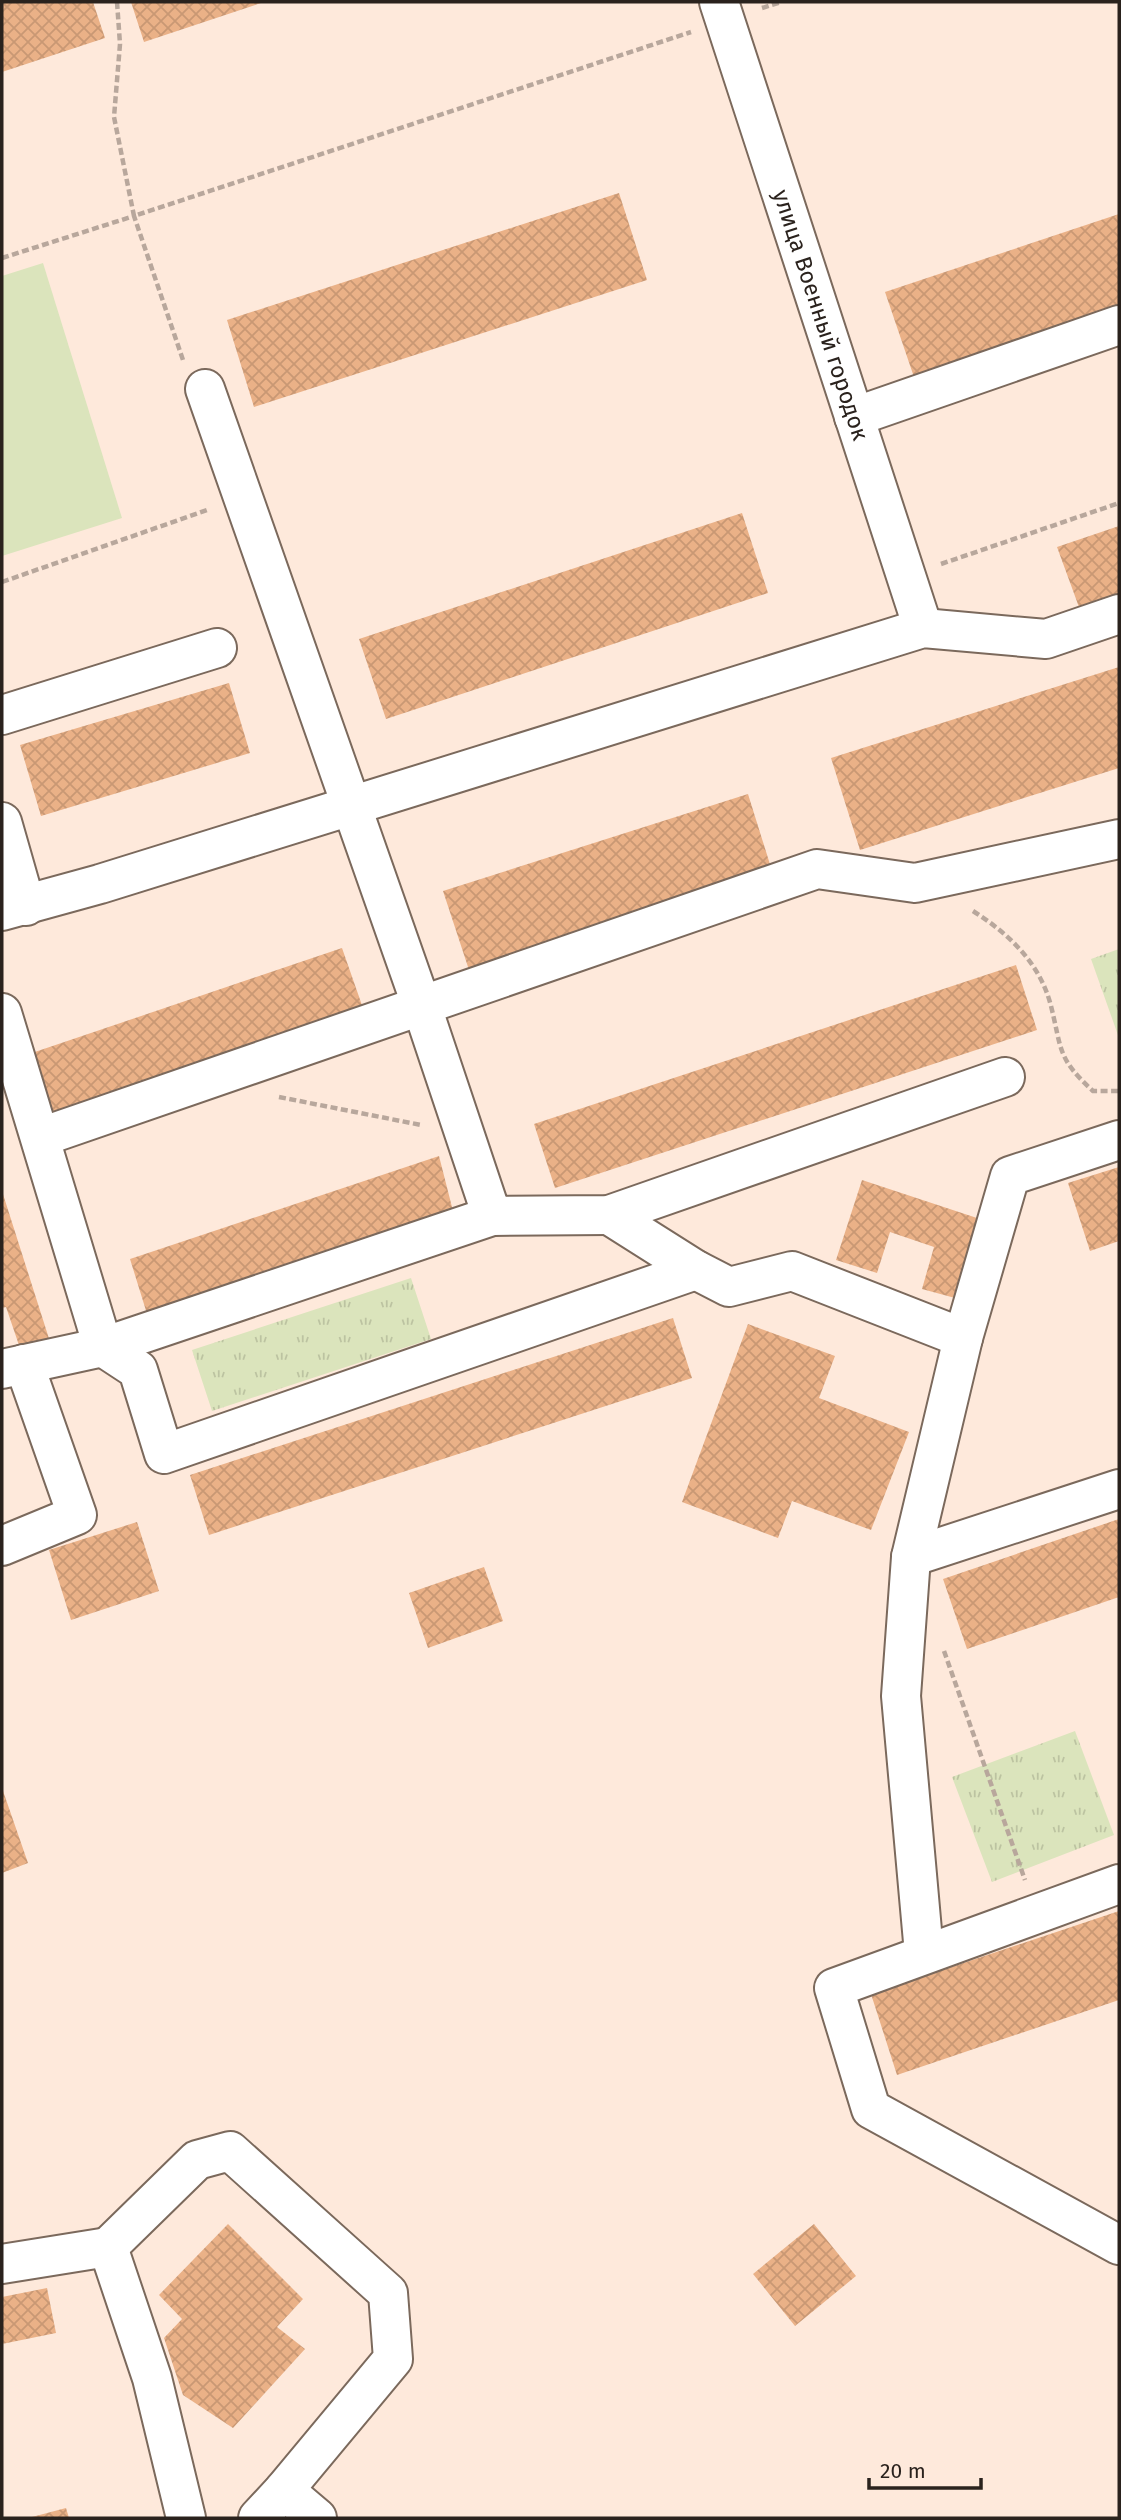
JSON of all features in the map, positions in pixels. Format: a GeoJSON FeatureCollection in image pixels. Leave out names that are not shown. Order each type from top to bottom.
{"type":"FeatureCollection","features":[{"type":"Feature","properties":{"kind":"street","name":"улица Военный городок"},"geometry":{"type":"LineString","coordinates":[[722,12],[923,628]]}},
{"type":"Feature","properties":{"kind":"street"},"geometry":{"type":"LineString","coordinates":[[853,417],[1119,325]]}},
{"type":"Feature","properties":{"kind":"street"},"geometry":{"type":"LineString","coordinates":[[205,389],[421,1004],[492,1216]]}},
{"type":"Feature","properties":{"kind":"street"},"geometry":{"type":"LineString","coordinates":[[2,822],[14,909],[923,628],[1046,639],[1119,614]]}},
{"type":"Feature","properties":{"kind":"street"},"geometry":{"type":"LineString","coordinates":[[2,715],[217,648]]}},
{"type":"Feature","properties":{"kind":"street"},"geometry":{"type":"LineString","coordinates":[[41,1137],[204,1083],[421,1004],[817,869],[915,883],[1119,839]]}},
{"type":"Feature","properties":{"kind":"street"},"geometry":{"type":"LineString","coordinates":[[2,1013],[103,1347],[138,1370],[164,1454],[696,1270]]}},
{"type":"Feature","properties":{"kind":"street"},"geometry":{"type":"LineString","coordinates":[[2,1546],[77,1514],[13,1367],[103,1347],[492,1216],[609,1214],[1005,1077]]}},
{"type":"Feature","properties":{"kind":"street"},"geometry":{"type":"LineString","coordinates":[[924,1953],[901,1696],[911,1558],[962,1338],[1010,1176],[1119,1140]]}},
{"type":"Feature","properties":{"kind":"street"},"geometry":{"type":"LineString","coordinates":[[609,1214],[696,1270],[729,1287],[792,1271],[962,1338]]}},
{"type":"Feature","properties":{"kind":"street"},"geometry":{"type":"LineString","coordinates":[[911,1558],[1119,1489]]}},
{"type":"Feature","properties":{"kind":"street"},"geometry":{"type":"LineString","coordinates":[[1119,1884],[1036,1912],[834,1988],[872,2109],[1119,2245]]}},
{"type":"Feature","properties":{"kind":"street"},"geometry":{"type":"LineString","coordinates":[[2,2264],[108,2248],[197,2160],[230,2151],[388,2293],[393,2359],[258,2518]]}},
{"type":"Feature","properties":{"kind":"street"},"geometry":{"type":"LineString","coordinates":[[108,2248],[152,2378],[186,2518]]}},
{"type":"Feature","properties":{"kind":"street"},"geometry":{"type":"LineString","coordinates":[[284,2490],[317,2518]]}},
{"type":"Feature","properties":{"kind":"path"},"geometry":{"type":"LineString","coordinates":[[117,2],[120,44],[114,117],[134,216],[722,12],[781,2]]}},
{"type":"Feature","properties":{"kind":"path"},"geometry":{"type":"LineString","coordinates":[[930,568],[1119,503]]}},
{"type":"Feature","properties":{"kind":"path"},"geometry":{"type":"LineString","coordinates":[[2,582],[218,506]]}},
{"type":"Feature","properties":{"kind":"path"},"geometry":{"type":"LineString","coordinates":[[970,909],[1023,950],[1042,982],[1051,1006],[1057,1042],[1072,1071],[1093,1091],[1119,1091]]}},
{"type":"Feature","properties":{"kind":"path"},"geometry":{"type":"LineString","coordinates":[[272,1096],[422,1125]]}},
{"type":"Feature","properties":{"kind":"path"},"geometry":{"type":"LineString","coordinates":[[943,1649],[1036,1912]]}},
{"type":"Feature","properties":{"kind":"green space"},"geometry":{"type":"Polygon","coordinates":[[[43,263],[122,518],[2,556],[2,276],[43,263]]]}},
{"type":"Feature","properties":{"kind":"green space"},"geometry":{"type":"Polygon","coordinates":[[[1119,949],[1119,1038],[1091,959],[1119,949]]]}},
{"type":"Feature","properties":{"kind":"green space"},"geometry":{"type":"Polygon","coordinates":[[[411,1278],[431,1339],[212,1411],[192,1350],[411,1278]]]}},
{"type":"Feature","properties":{"kind":"green space"},"geometry":{"type":"Polygon","coordinates":[[[1075,1731],[1114,1835],[992,1882],[952,1777],[1075,1731]]]}},
{"type":"Feature","properties":{"kind":"building"},"geometry":{"type":"Polygon","coordinates":[[[2,2],[93,2],[105,38],[2,72],[2,2]]]}},
{"type":"Feature","properties":{"kind":"building"},"geometry":{"type":"Polygon","coordinates":[[[131,2],[264,2],[144,42],[131,2]]]}},
{"type":"Feature","properties":{"kind":"building"},"geometry":{"type":"Polygon","coordinates":[[[619,193],[647,280],[254,407],[227,320],[619,193]]]}},
{"type":"Feature","properties":{"kind":"building"},"geometry":{"type":"Polygon","coordinates":[[[1119,214],[1119,312],[915,380],[885,292],[1119,214]]]}},
{"type":"Feature","properties":{"kind":"building"},"geometry":{"type":"Polygon","coordinates":[[[742,513],[768,593],[386,719],[359,639],[742,513]]]}},
{"type":"Feature","properties":{"kind":"building"},"geometry":{"type":"Polygon","coordinates":[[[1119,526],[1119,605],[1083,618],[1057,547],[1119,526]]]}},
{"type":"Feature","properties":{"kind":"building"},"geometry":{"type":"Polygon","coordinates":[[[1119,667],[1119,768],[860,850],[831,758],[1119,667]]]}},
{"type":"Feature","properties":{"kind":"building"},"geometry":{"type":"Polygon","coordinates":[[[229,683],[250,753],[41,816],[20,745],[229,683]]]}},
{"type":"Feature","properties":{"kind":"building"},"geometry":{"type":"Polygon","coordinates":[[[748,794],[773,874],[469,970],[443,891],[748,794]]]}},
{"type":"Feature","properties":{"kind":"building"},"geometry":{"type":"Polygon","coordinates":[[[342,948],[364,1011],[45,1119],[23,1056],[342,948]]]}},
{"type":"Feature","properties":{"kind":"building"},"geometry":{"type":"Polygon","coordinates":[[[1016,965],[1037,1030],[555,1188],[534,1124],[1016,965]]]}},
{"type":"Feature","properties":{"kind":"building"},"geometry":{"type":"Polygon","coordinates":[[[439,1156],[453,1211],[148,1317],[130,1259],[439,1156]]]}},
{"type":"Feature","properties":{"kind":"building"},"geometry":{"type":"Polygon","coordinates":[[[1119,1167],[1119,1241],[1090,1251],[1068,1183],[1119,1167]]]}},
{"type":"Feature","properties":{"kind":"building"},"geometry":{"type":"Polygon","coordinates":[[[862,1180],[980,1219],[955,1298],[922,1289],[934,1247],[890,1232],[877,1273],[836,1260],[862,1180]]]}},
{"type":"Feature","properties":{"kind":"building"},"geometry":{"type":"Polygon","coordinates":[[[2,1191],[52,1348],[23,1357],[6,1307],[2,1308],[2,1191]]]}},
{"type":"Feature","properties":{"kind":"building"},"geometry":{"type":"Polygon","coordinates":[[[673,1318],[692,1378],[209,1535],[190,1475],[673,1318]]]}},
{"type":"Feature","properties":{"kind":"building"},"geometry":{"type":"Polygon","coordinates":[[[748,1324],[835,1356],[819,1398],[909,1432],[871,1530],[792,1501],[778,1538],[682,1502],[748,1324]]]}},
{"type":"Feature","properties":{"kind":"building"},"geometry":{"type":"Polygon","coordinates":[[[1119,1519],[1119,1597],[967,1649],[943,1579],[1119,1519]]]}},
{"type":"Feature","properties":{"kind":"building"},"geometry":{"type":"Polygon","coordinates":[[[137,1522],[159,1591],[71,1620],[49,1550],[137,1522]]]}},
{"type":"Feature","properties":{"kind":"building"},"geometry":{"type":"Polygon","coordinates":[[[484,1567],[503,1621],[428,1648],[409,1593],[484,1567]]]}},
{"type":"Feature","properties":{"kind":"building"},"geometry":{"type":"Polygon","coordinates":[[[2,1788],[28,1863],[2,1873],[2,1788]]]}},
{"type":"Feature","properties":{"kind":"building"},"geometry":{"type":"Polygon","coordinates":[[[1119,1911],[1119,2000],[897,2075],[871,1994],[1119,1911]]]}},
{"type":"Feature","properties":{"kind":"building"},"geometry":{"type":"Polygon","coordinates":[[[228,2224],[303,2299],[277,2327],[305,2349],[233,2428],[183,2395],[164,2338],[182,2319],[159,2295],[228,2224]]]}},
{"type":"Feature","properties":{"kind":"building"},"geometry":{"type":"Polygon","coordinates":[[[814,2224],[856,2276],[795,2326],[753,2274],[814,2224]]]}},
{"type":"Feature","properties":{"kind":"building"},"geometry":{"type":"Polygon","coordinates":[[[47,2288],[56,2333],[2,2344],[2,2297],[47,2288]]]}},
{"type":"Feature","properties":{"kind":"building"},"geometry":{"type":"Polygon","coordinates":[[[66,2508],[69,2518],[32,2518],[32,2517],[66,2508]]]}}]}
